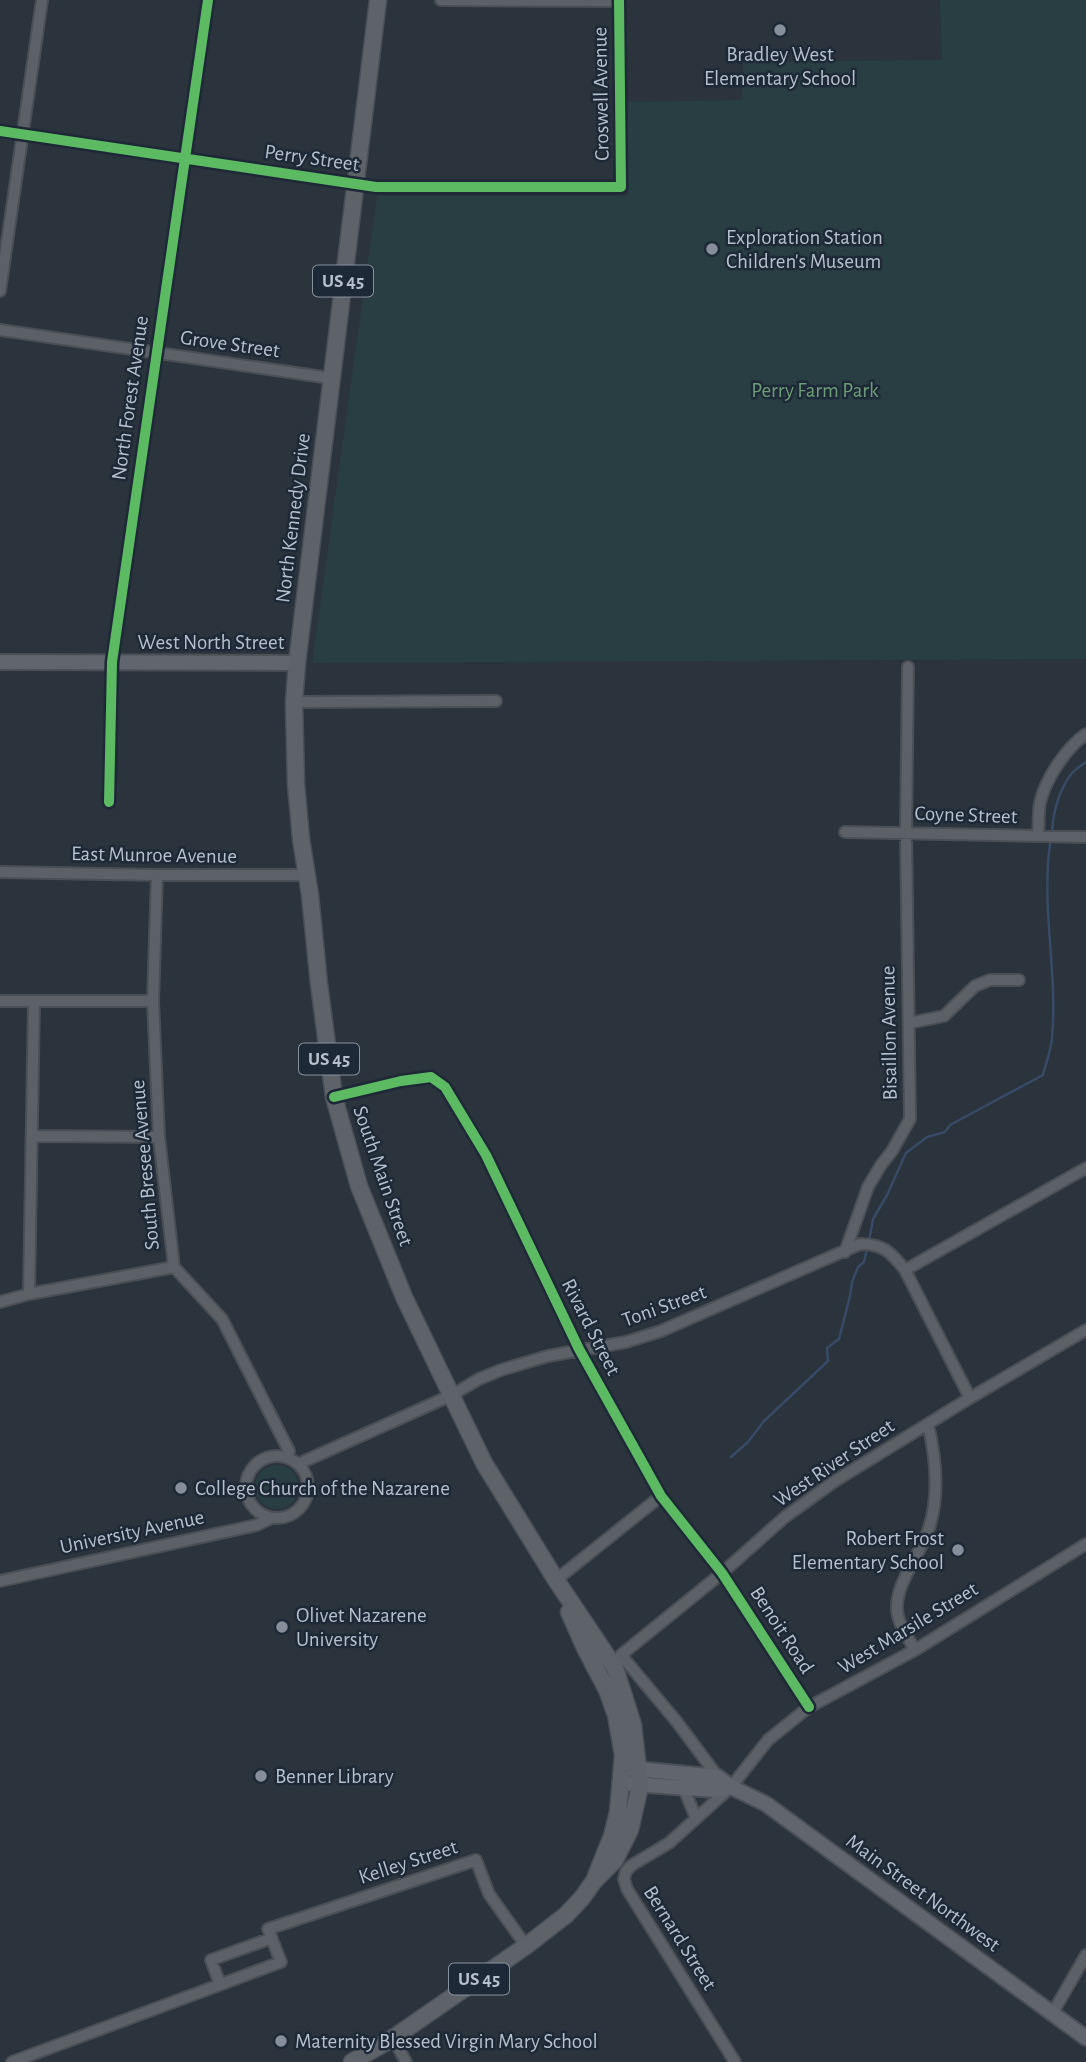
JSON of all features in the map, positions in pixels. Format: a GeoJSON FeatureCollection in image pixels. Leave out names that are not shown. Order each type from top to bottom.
{"type":"FeatureCollection","features":[{"type":"Feature","properties":{"kind":"main road","name":"US 45"},"geometry":{"type":"LineString","coordinates":[[330,378],[378,0]]}},
{"type":"Feature","properties":{"kind":"main road","name":"North Kennedy Drive"},"geometry":{"type":"LineString","coordinates":[[297,663],[330,378]]}},
{"type":"Feature","properties":{"kind":"main road","name":"West North Street"},"geometry":{"type":"LineString","coordinates":[[0,662],[297,663]]}},
{"type":"Feature","properties":{"kind":"main road","name":"South Main Street"},"geometry":{"type":"LineString","coordinates":[[297,663],[294,702],[296,784],[301,839],[334,1097],[359,1186],[404,1297],[484,1463],[556,1580],[604,1651],[618,1661],[633,1725],[630,1777]]}},
{"type":"Feature","properties":{"kind":"main road","name":"South Main Street"},"geometry":{"type":"LineString","coordinates":[[556,1580],[585,1648],[607,1690],[616,1715],[630,1777]]}},
{"type":"Feature","properties":{"kind":"main road","name":"US 45"},"geometry":{"type":"LineString","coordinates":[[352,2062],[393,2038],[566,1915],[615,1860],[631,1830],[630,1777]]}},
{"type":"Feature","properties":{"kind":"main road"},"geometry":{"type":"LineString","coordinates":[[630,1777],[718,1777]]}},
{"type":"Feature","properties":{"kind":"main road","name":"Main Street Northwest"},"geometry":{"type":"LineString","coordinates":[[630,1777],[684,1789],[714,1790],[731,1787]]}},
{"type":"Feature","properties":{"kind":"main road","name":"Main Street Northwest"},"geometry":{"type":"LineString","coordinates":[[718,1777],[731,1787],[766,1804],[1086,2038]]}},
{"type":"Feature","properties":{"kind":"street"},"geometry":{"type":"LineString","coordinates":[[0,291],[42,0]]}},
{"type":"Feature","properties":{"kind":"street","name":"North Forest Avenue"},"geometry":{"type":"LineString","coordinates":[[109,802],[112,663],[208,0]]}},
{"type":"Feature","properties":{"kind":"street"},"geometry":{"type":"LineString","coordinates":[[440,0],[619,1]]}},
{"type":"Feature","properties":{"kind":"street","name":"Croswell Avenue"},"geometry":{"type":"LineString","coordinates":[[619,1],[621,187]]}},
{"type":"Feature","properties":{"kind":"street","name":"Perry Street"},"geometry":{"type":"LineString","coordinates":[[0,131],[376,187],[621,187]]}},
{"type":"Feature","properties":{"kind":"street","name":"Grove Street"},"geometry":{"type":"LineString","coordinates":[[0,330],[330,378]]}},
{"type":"Feature","properties":{"kind":"street","name":"Bisaillon Avenue"},"geometry":{"type":"LineString","coordinates":[[845,1252],[868,1187],[910,1119],[906,832],[908,667]]}},
{"type":"Feature","properties":{"kind":"street"},"geometry":{"type":"LineString","coordinates":[[294,702],[496,701]]}},
{"type":"Feature","properties":{"kind":"street"},"geometry":{"type":"LineString","coordinates":[[1038,836],[1040,802],[1051,777],[1067,750],[1086,734]]}},
{"type":"Feature","properties":{"kind":"street","name":"Coyne Street"},"geometry":{"type":"LineString","coordinates":[[845,832],[1086,836]]}},
{"type":"Feature","properties":{"kind":"street","name":"East Munroe Avenue"},"geometry":{"type":"LineString","coordinates":[[0,872],[307,876]]}},
{"type":"Feature","properties":{"kind":"street","name":"South Bresee Avenue"},"geometry":{"type":"LineString","coordinates":[[157,876],[153,1001],[159,1137],[174,1267],[222,1319],[293,1461]]}},
{"type":"Feature","properties":{"kind":"street"},"geometry":{"type":"LineString","coordinates":[[909,1023],[944,1016],[975,986],[990,980],[1019,979]]}},
{"type":"Feature","properties":{"kind":"street"},"geometry":{"type":"LineString","coordinates":[[29,1294],[34,1001]]}},
{"type":"Feature","properties":{"kind":"street"},"geometry":{"type":"LineString","coordinates":[[0,1002],[153,1001]]}},
{"type":"Feature","properties":{"kind":"street","name":"Rivard Street"},"geometry":{"type":"LineString","coordinates":[[334,1097],[401,1080],[431,1077],[445,1087],[486,1155],[579,1349],[661,1496],[722,1573]]}},
{"type":"Feature","properties":{"kind":"street"},"geometry":{"type":"LineString","coordinates":[[32,1136],[159,1137]]}},
{"type":"Feature","properties":{"kind":"street"},"geometry":{"type":"LineString","coordinates":[[905,1269],[1086,1168]]}},
{"type":"Feature","properties":{"kind":"street"},"geometry":{"type":"LineString","coordinates":[[845,1252],[856,1246],[873,1244],[892,1252],[905,1269],[970,1398]]}},
{"type":"Feature","properties":{"kind":"street","name":"Toni Street"},"geometry":{"type":"LineString","coordinates":[[452,1395],[501,1370],[548,1356],[626,1342],[661,1331],[845,1252]]}},
{"type":"Feature","properties":{"kind":"street"},"geometry":{"type":"LineString","coordinates":[[0,1302],[29,1294],[174,1267]]}},
{"type":"Feature","properties":{"kind":"street","name":"West River Street"},"geometry":{"type":"LineString","coordinates":[[618,1661],[785,1517],[835,1481],[1086,1330]]}},
{"type":"Feature","properties":{"kind":"street"},"geometry":{"type":"LineString","coordinates":[[271,1518],[261,1515],[247,1499],[246,1479],[258,1462],[267,1457],[278,1456],[293,1461],[452,1395]]}},
{"type":"Feature","properties":{"kind":"street"},"geometry":{"type":"LineString","coordinates":[[915,1650],[897,1615],[900,1589],[929,1530],[934,1502],[936,1469],[928,1424]]}},
{"type":"Feature","properties":{"kind":"street","name":"University Avenue"},"geometry":{"type":"LineString","coordinates":[[0,1581],[257,1525],[271,1518],[291,1515],[305,1501],[308,1491],[304,1472],[293,1461]]}},
{"type":"Feature","properties":{"kind":"street"},"geometry":{"type":"LineString","coordinates":[[556,1580],[661,1496]]}},
{"type":"Feature","properties":{"kind":"street","name":"West Marsile Street"},"geometry":{"type":"LineString","coordinates":[[731,1787],[768,1740],[809,1707],[915,1650],[1086,1544]]}},
{"type":"Feature","properties":{"kind":"street","name":"Benoit Road"},"geometry":{"type":"LineString","coordinates":[[722,1573],[809,1707]]}},
{"type":"Feature","properties":{"kind":"street","name":"South Main Street"},"geometry":{"type":"LineString","coordinates":[[618,1661],[677,1722],[718,1777]]}},
{"type":"Feature","properties":{"kind":"street","name":"Bernard Street"},"geometry":{"type":"LineString","coordinates":[[731,1787],[669,1843],[632,1865],[626,1871],[624,1879],[627,1889],[734,2062]]}},
{"type":"Feature","properties":{"kind":"street"},"geometry":{"type":"LineString","coordinates":[[684,1789],[696,1818]]}},
{"type":"Feature","properties":{"kind":"street","name":"Kelley Street"},"geometry":{"type":"LineString","coordinates":[[220,1984],[211,1960],[272,1938],[268,1928],[476,1860],[489,1894],[526,1946]]}},
{"type":"Feature","properties":{"kind":"street"},"geometry":{"type":"LineString","coordinates":[[12,2062],[281,1962],[272,1938]]}},
{"type":"Feature","properties":{"kind":"street"},"geometry":{"type":"LineString","coordinates":[[1052,2014],[1086,1955]]}},
{"type":"Feature","properties":{"kind":"street"},"geometry":{"type":"LineString","coordinates":[[393,2038],[406,2062]]}},
{"type":"Feature","properties":{"kind":"green space","name":"Perry Farm Park"},"geometry":{"type":"Polygon","coordinates":[[[940,0],[1086,0],[1086,659],[312,663],[377,196],[628,196],[626,102],[742,100],[743,62],[942,60],[940,0]]]}},
{"type":"Feature","properties":{"kind":"green space"},"geometry":{"type":"Polygon","coordinates":[[[277,1465],[292,1472],[299,1487],[292,1502],[277,1509],[262,1502],[255,1487],[262,1472],[277,1465]]]}},
{"type":"Feature","properties":{"kind":"waterway"},"geometry":{"type":"LineString","coordinates":[[1052,832],[1060,794],[1072,773],[1086,762]]}},
{"type":"Feature","properties":{"kind":"waterway"},"geometry":{"type":"LineString","coordinates":[[869,1241],[873,1219],[906,1153],[927,1137],[945,1132],[950,1125],[1043,1075],[1051,1043],[1053,1014],[1047,893],[1050,844]]}},
{"type":"Feature","properties":{"kind":"waterway"},"geometry":{"type":"LineString","coordinates":[[731,1457],[748,1442],[764,1421],[828,1361],[827,1348],[839,1339],[852,1282],[858,1267],[864,1262],[867,1248]]}},
{"type":"Feature","properties":{"kind":"cycle path"},"geometry":{"type":"LineString","coordinates":[[109,802],[112,662],[208,0]]}},
{"type":"Feature","properties":{"kind":"cycle path"},"geometry":{"type":"LineString","coordinates":[[0,131],[376,187],[621,187],[619,0]]}},
{"type":"Feature","properties":{"kind":"cycle path"},"geometry":{"type":"LineString","coordinates":[[334,1097],[401,1081],[431,1077],[445,1087],[486,1155],[579,1349],[661,1496],[722,1573],[809,1707]]}},
{"type":"Feature","properties":{"kind":"place","name":"Bradley West Elementary School"},"geometry":{"type":"Point","coordinates":[780,30]}},
{"type":"Feature","properties":{"kind":"place","name":"Exploration Station Children's Museum"},"geometry":{"type":"Point","coordinates":[712,249]}},
{"type":"Feature","properties":{"kind":"place","name":"College Church of the Nazarene"},"geometry":{"type":"Point","coordinates":[181,1488]}},
{"type":"Feature","properties":{"kind":"place","name":"Robert Frost Elementary School"},"geometry":{"type":"Point","coordinates":[958,1550]}},
{"type":"Feature","properties":{"kind":"place","name":"Olivet Nazarene University"},"geometry":{"type":"Point","coordinates":[282,1627]}},
{"type":"Feature","properties":{"kind":"place","name":"Benner Library"},"geometry":{"type":"Point","coordinates":[261,1776]}},
{"type":"Feature","properties":{"kind":"place","name":"Maternity Blessed Virgin Mary School"},"geometry":{"type":"Point","coordinates":[281,2041]}}]}
